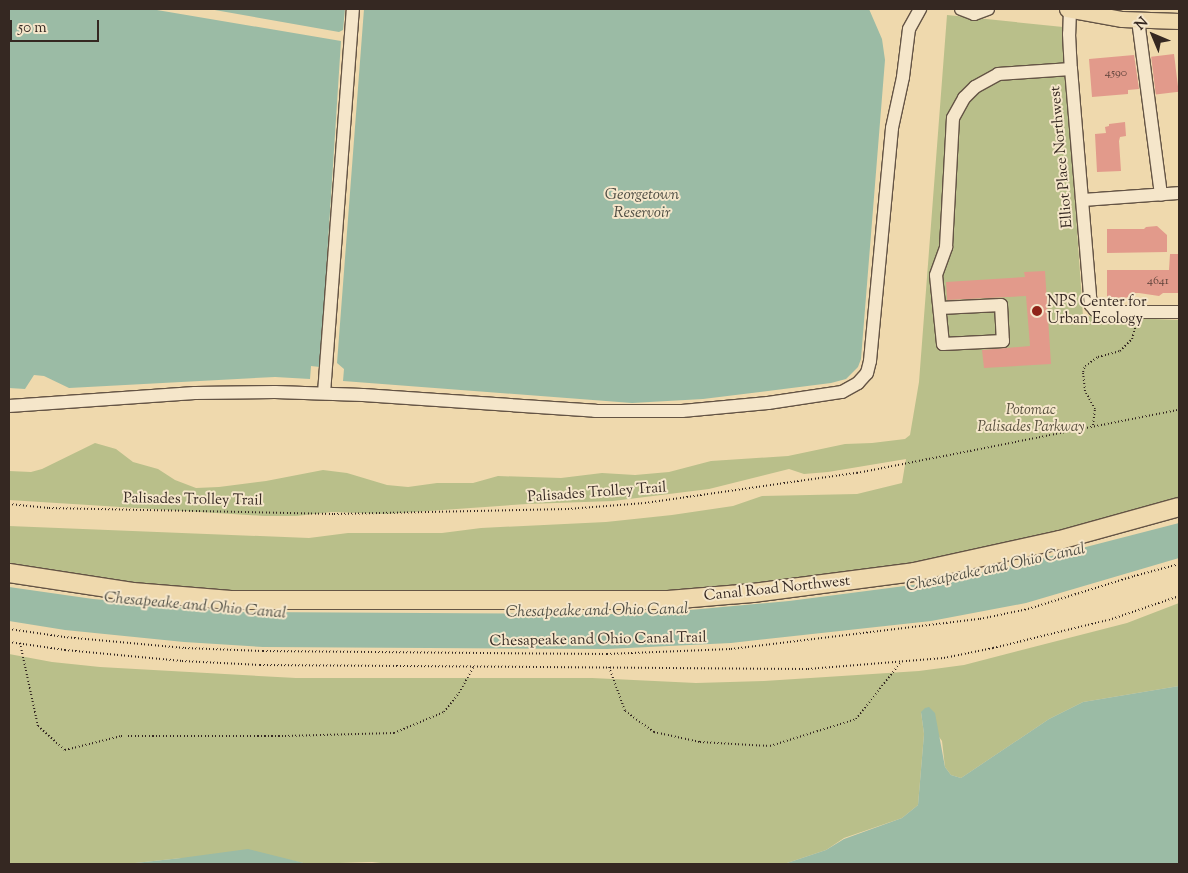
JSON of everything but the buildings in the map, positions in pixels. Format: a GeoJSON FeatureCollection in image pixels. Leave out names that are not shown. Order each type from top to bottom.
{"type":"FeatureCollection","features":[{"type":"Feature","properties":{"kind":"highway","name":"Canal Road Northwest"},"geometry":{"type":"LineString","coordinates":[[9,573],[133,592],[232,600],[668,600],[737,594],[914,572],[1084,534],[1179,508]]}},
{"type":"Feature","properties":{"kind":"main road"},"geometry":{"type":"LineString","coordinates":[[1068,9],[1138,20],[1179,21]]}},
{"type":"Feature","properties":{"kind":"street"},"geometry":{"type":"LineString","coordinates":[[324,393],[333,295],[353,9]]}},
{"type":"Feature","properties":{"kind":"street"},"geometry":{"type":"LineString","coordinates":[[9,406],[195,393],[324,393],[595,411],[682,411],[842,392],[858,383],[870,362],[892,128],[903,77],[909,29],[920,9]]}},
{"type":"Feature","properties":{"kind":"street"},"geometry":{"type":"LineString","coordinates":[[961,9],[974,14],[988,9]]}},
{"type":"Feature","properties":{"kind":"street","name":"Elliot Place Northwest"},"geometry":{"type":"LineString","coordinates":[[1068,9],[1071,69],[1090,302],[1092,308],[1098,312],[1139,312]]}},
{"type":"Feature","properties":{"kind":"street"},"geometry":{"type":"LineString","coordinates":[[1138,20],[1161,194]]}},
{"type":"Feature","properties":{"kind":"street"},"geometry":{"type":"LineString","coordinates":[[940,308],[1001,305],[1004,341],[942,344],[936,275],[946,246],[953,118],[964,98],[975,87],[998,74],[1071,69]]}},
{"type":"Feature","properties":{"kind":"street"},"geometry":{"type":"LineString","coordinates":[[1082,200],[1179,193]]}},
{"type":"Feature","properties":{"kind":"street"},"geometry":{"type":"LineString","coordinates":[[1139,312],[1179,312]]}},
{"type":"Feature","properties":{"kind":"path"},"geometry":{"type":"LineString","coordinates":[[1093,425],[1095,409],[1085,391],[1083,372],[1085,366],[1098,357],[1120,351],[1132,339],[1139,312]]}},
{"type":"Feature","properties":{"kind":"path","name":"Palisades Trolley Trail"},"geometry":{"type":"LineString","coordinates":[[9,504],[49,508],[334,514],[568,509],[645,503],[857,472],[1093,425],[1179,410]]}},
{"type":"Feature","properties":{"kind":"path","name":"Chesapeake and Ohio Canal Trail"},"geometry":{"type":"LineString","coordinates":[[9,629],[64,637],[166,647],[263,651],[607,654],[731,649],[980,619],[1028,609],[1179,564]]}},
{"type":"Feature","properties":{"kind":"path"},"geometry":{"type":"LineString","coordinates":[[9,642],[65,650],[260,665],[808,669],[944,658],[1003,646],[1112,619],[1179,596]]}},
{"type":"Feature","properties":{"kind":"path"},"geometry":{"type":"LineString","coordinates":[[20,644],[38,726],[65,750],[122,736],[286,736],[394,733],[444,712],[459,693],[474,666]]}},
{"type":"Feature","properties":{"kind":"path"},"geometry":{"type":"LineString","coordinates":[[609,667],[624,711],[654,732],[700,742],[770,746],[856,719],[902,662]]}},
{"type":"Feature","properties":{"kind":"green space","name":"Potomac Palisades Parkway"},"geometry":{"type":"Polygon","coordinates":[[[947,15],[1063,27],[1083,316],[1179,320],[1179,499],[1068,530],[931,561],[744,588],[658,592],[295,593],[180,589],[9,567],[9,526],[309,538],[348,533],[442,533],[481,528],[606,522],[672,515],[733,506],[762,496],[857,494],[902,483],[906,459],[828,472],[804,474],[789,469],[709,489],[613,501],[527,504],[386,514],[332,512],[296,516],[264,516],[9,500],[9,471],[31,472],[42,469],[95,443],[116,449],[133,462],[158,469],[175,480],[196,488],[266,481],[323,470],[347,473],[387,485],[408,487],[437,483],[473,483],[498,476],[561,478],[602,473],[635,475],[669,472],[711,461],[788,456],[845,444],[905,439],[910,435],[919,382],[947,15]]]}},
{"type":"Feature","properties":{"kind":"green space"},"geometry":{"type":"Polygon","coordinates":[[[1179,603],[1179,686],[1083,702],[1049,719],[961,778],[951,775],[945,767],[942,741],[921,712],[924,734],[918,805],[902,818],[844,838],[826,850],[784,864],[390,864],[372,862],[308,864],[285,859],[181,858],[126,864],[9,864],[9,654],[52,662],[100,667],[296,678],[592,678],[696,683],[764,681],[919,671],[964,665],[1127,623],[1179,603]]]}},
{"type":"Feature","properties":{"kind":"water"},"geometry":{"type":"Polygon","coordinates":[[[9,9],[151,9],[341,41],[320,367],[311,366],[310,379],[275,377],[69,388],[44,376],[34,375],[25,389],[9,388],[9,9]]]}},
{"type":"Feature","properties":{"kind":"water"},"geometry":{"type":"Polygon","coordinates":[[[209,9],[345,9],[343,30],[339,32],[209,9]]]}},
{"type":"Feature","properties":{"kind":"water","name":"Georgetown Reservoir"},"geometry":{"type":"Polygon","coordinates":[[[364,9],[869,9],[882,39],[885,60],[861,359],[858,367],[846,379],[831,383],[703,399],[632,403],[343,381],[344,369],[337,363],[364,9]]]}},
{"type":"Feature","properties":{"kind":"water"},"geometry":{"type":"Polygon","coordinates":[[[1179,523],[1179,558],[1026,603],[931,621],[731,643],[607,649],[263,647],[184,642],[65,630],[9,621],[9,587],[93,599],[241,612],[612,614],[679,611],[789,601],[928,583],[1012,566],[1179,523]]]}},
{"type":"Feature","properties":{"kind":"water"},"geometry":{"type":"Polygon","coordinates":[[[1179,686],[1179,864],[784,864],[826,850],[844,839],[902,818],[918,805],[924,734],[921,712],[925,708],[929,707],[935,713],[945,767],[951,775],[961,778],[1049,719],[1083,702],[1179,686]]]}},
{"type":"Feature","properties":{"kind":"water"},"geometry":{"type":"Polygon","coordinates":[[[248,849],[308,864],[126,864],[181,858],[248,849]]]}},
{"type":"Feature","properties":{"kind":"place","name":"NPS Center for Urban Ecology"},"geometry":{"type":"Point","coordinates":[1037,311]}},
{"type":"Feature","properties":{"kind":"water label","name":"Chesapeake and Ohio Canal"},"geometry":{"type":"Point","coordinates":[996,569]}},
{"type":"Feature","properties":{"kind":"water label","name":"Chesapeake and Ohio Canal"},"geometry":{"type":"Point","coordinates":[195,607]}},
{"type":"Feature","properties":{"kind":"water label","name":"Chesapeake and Ohio Canal"},"geometry":{"type":"Point","coordinates":[597,612]}}]}
